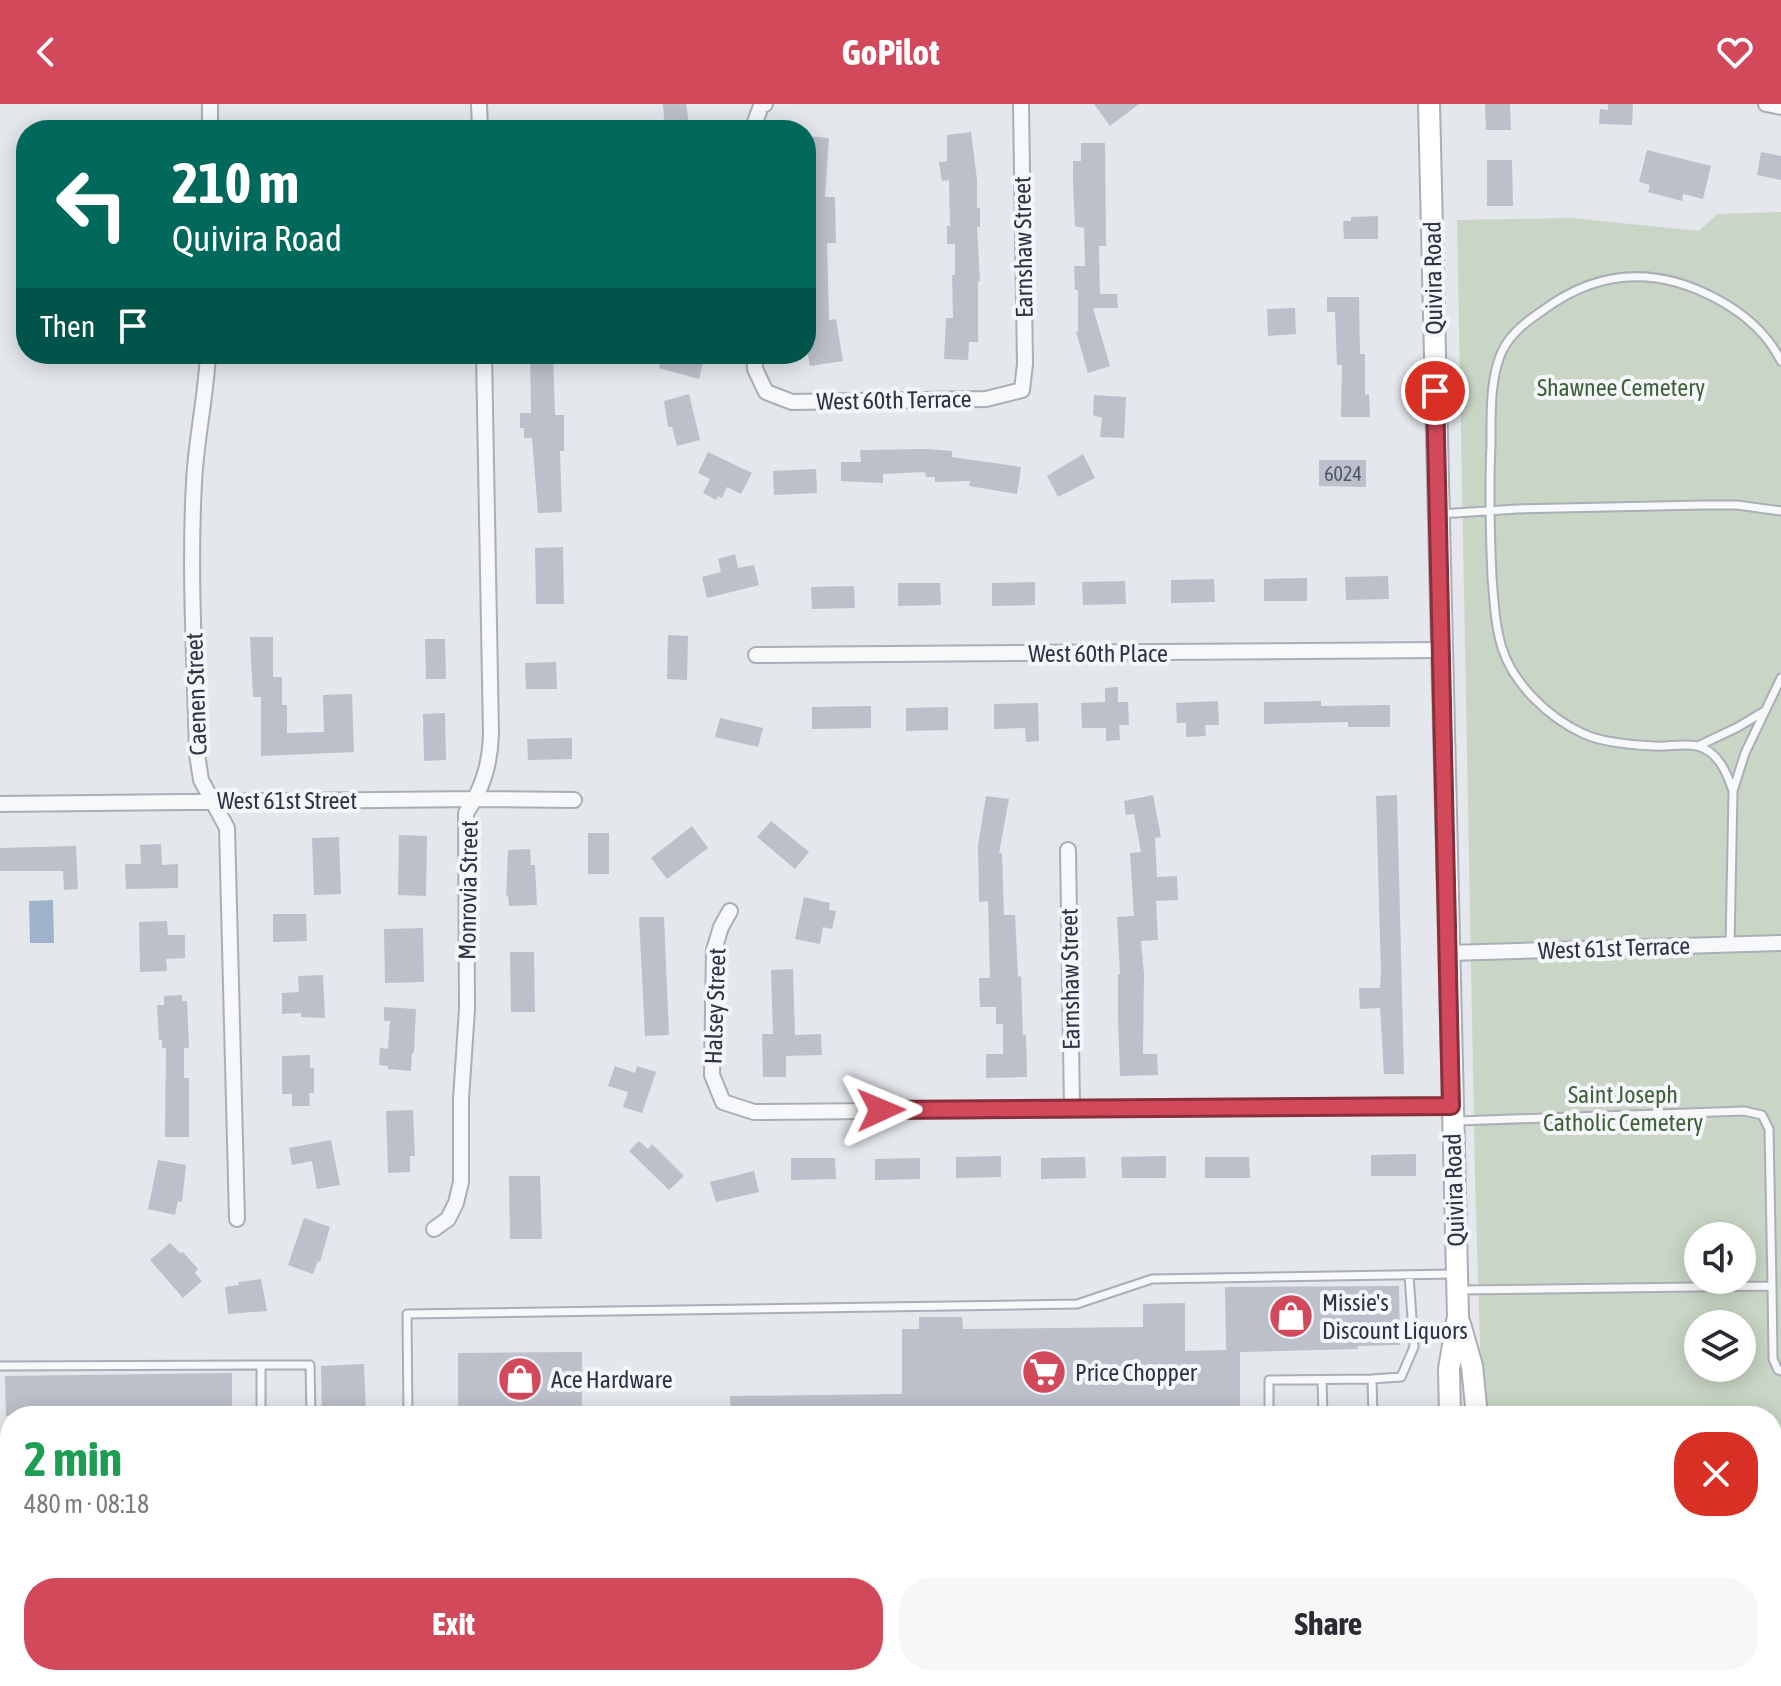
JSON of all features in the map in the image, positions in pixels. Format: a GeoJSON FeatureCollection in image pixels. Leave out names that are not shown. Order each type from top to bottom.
{"type":"FeatureCollection","features":[{"type":"Feature","properties":{"kind":"main road","name":"Quivira Road"},"geometry":{"type":"LineString","coordinates":[[1429,104],[1458,1316],[1449,1369],[1450,1406]]}},
{"type":"Feature","properties":{"kind":"main road","name":"Quivira Road"},"geometry":{"type":"LineString","coordinates":[[1458,1316],[1472,1366],[1476,1406]]}},
{"type":"Feature","properties":{"kind":"street","name":"Earnshaw Street"},"geometry":{"type":"LineString","coordinates":[[1021,104],[1025,364],[1022,390]]}},
{"type":"Feature","properties":{"kind":"street"},"geometry":{"type":"LineString","coordinates":[[1766,104],[1781,107]]}},
{"type":"Feature","properties":{"kind":"street","name":"Caenen Street"},"geometry":{"type":"LineString","coordinates":[[207,364],[194,478],[192,533],[197,754],[201,780],[227,828],[237,1219]]}},
{"type":"Feature","properties":{"kind":"street","name":"Monrovia Street"},"geometry":{"type":"LineString","coordinates":[[434,1229],[448,1219],[461,1182],[461,1099],[467,1009],[466,813],[476,799],[490,764],[484,364]]}},
{"type":"Feature","properties":{"kind":"street","name":"West 60th Terrace"},"geometry":{"type":"LineString","coordinates":[[755,364],[766,392],[792,402],[986,399],[1022,390]]}},
{"type":"Feature","properties":{"kind":"street","name":"West 60th Place"},"geometry":{"type":"LineString","coordinates":[[756,655],[1441,650]]}},
{"type":"Feature","properties":{"kind":"street","name":"West 61st Street"},"geometry":{"type":"LineString","coordinates":[[0,804],[574,800]]}},
{"type":"Feature","properties":{"kind":"street","name":"Earnshaw Street"},"geometry":{"type":"LineString","coordinates":[[1068,850],[1072,1108]]}},
{"type":"Feature","properties":{"kind":"street","name":"Halsey Street"},"geometry":{"type":"LineString","coordinates":[[730,911],[714,950],[712,1075],[723,1102],[754,1112],[1072,1108]]}},
{"type":"Feature","properties":{"kind":"street","name":"West 61st Terrace"},"geometry":{"type":"LineString","coordinates":[[1448,953],[1781,943]]}},
{"type":"Feature","properties":{"kind":"street"},"geometry":{"type":"LineString","coordinates":[[1072,1108],[1451,1113]]}},
{"type":"Feature","properties":{"kind":"lane"},"geometry":{"type":"LineString","coordinates":[[1763,712],[1698,746],[1654,746],[1619,743],[1586,735],[1558,720],[1534,698],[1514,674],[1502,649],[1494,612],[1488,511],[1492,406],[1499,358],[1517,329],[1575,290],[1603,280],[1635,276],[1686,283],[1750,321],[1771,342],[1781,361]]}},
{"type":"Feature","properties":{"kind":"lane"},"geometry":{"type":"LineString","coordinates":[[1438,514],[1726,505],[1781,511]]}},
{"type":"Feature","properties":{"kind":"lane"},"geometry":{"type":"LineString","coordinates":[[1730,945],[1733,791],[1745,753],[1781,678]]}},
{"type":"Feature","properties":{"kind":"lane"},"geometry":{"type":"LineString","coordinates":[[1698,746],[1715,756],[1726,770],[1733,791]]}},
{"type":"Feature","properties":{"kind":"lane"},"geometry":{"type":"LineString","coordinates":[[1451,1113],[1744,1111],[1762,1115],[1769,1129],[1773,1359],[1781,1371]]}},
{"type":"Feature","properties":{"kind":"lane"},"geometry":{"type":"LineString","coordinates":[[408,1406],[407,1314],[1077,1304],[1152,1279],[1409,1275],[1457,1282],[1772,1286]]}},
{"type":"Feature","properties":{"kind":"lane"},"geometry":{"type":"LineString","coordinates":[[1269,1406],[1269,1380],[1401,1377],[1414,1347],[1409,1275]]}},
{"type":"Feature","properties":{"kind":"lane"},"geometry":{"type":"LineString","coordinates":[[261,1365],[261,1406]]}},
{"type":"Feature","properties":{"kind":"lane"},"geometry":{"type":"LineString","coordinates":[[0,1366],[310,1365],[311,1406]]}},
{"type":"Feature","properties":{"kind":"lane"},"geometry":{"type":"LineString","coordinates":[[1372,1379],[1373,1406]]}},
{"type":"Feature","properties":{"kind":"lane"},"geometry":{"type":"LineString","coordinates":[[1322,1380],[1323,1406]]}},
{"type":"Feature","properties":{"kind":"green space","name":"Shawnee Cemetery"},"geometry":{"type":"Polygon","coordinates":[[[1781,212],[1781,1406],[1485,1406],[1481,1377],[1475,1177],[1457,220],[1572,218],[1698,231],[1718,214],[1781,212]]]}},
{"type":"Feature","properties":{"kind":"water"},"geometry":{"type":"Polygon","coordinates":[[[53,900],[54,943],[30,943],[29,901],[53,900]]]}},
{"type":"Feature","properties":{"kind":"building"},"geometry":{"type":"Polygon","coordinates":[[[663,104],[686,104],[688,120],[664,120],[663,104]]]}},
{"type":"Feature","properties":{"kind":"building"},"geometry":{"type":"Polygon","coordinates":[[[1094,104],[1139,104],[1110,126],[1094,104]]]}},
{"type":"Feature","properties":{"kind":"building"},"geometry":{"type":"Polygon","coordinates":[[[1485,104],[1510,104],[1511,130],[1486,130],[1485,104]]]}},
{"type":"Feature","properties":{"kind":"building"},"geometry":{"type":"Polygon","coordinates":[[[1608,104],[1633,104],[1632,125],[1599,124],[1600,109],[1608,110],[1608,104]]]}},
{"type":"Feature","properties":{"kind":"building"},"geometry":{"type":"Polygon","coordinates":[[[971,132],[977,208],[980,208],[980,227],[977,227],[980,281],[978,342],[969,342],[968,360],[944,359],[946,318],[953,318],[955,244],[947,244],[947,226],[950,226],[949,180],[942,181],[939,162],[947,161],[947,135],[971,132]]]}},
{"type":"Feature","properties":{"kind":"building"},"geometry":{"type":"Polygon","coordinates":[[[816,137],[829,138],[825,197],[835,197],[836,243],[827,243],[829,320],[836,319],[843,361],[810,366],[816,364],[816,137]]]}},
{"type":"Feature","properties":{"kind":"building"},"geometry":{"type":"Polygon","coordinates":[[[1081,143],[1105,143],[1106,246],[1099,246],[1100,294],[1117,294],[1118,308],[1093,308],[1110,366],[1088,373],[1076,332],[1078,290],[1075,290],[1074,266],[1085,266],[1084,228],[1075,226],[1073,161],[1081,161],[1081,143]]]}},
{"type":"Feature","properties":{"kind":"building"},"geometry":{"type":"Polygon","coordinates":[[[1647,150],[1711,166],[1703,199],[1683,194],[1682,201],[1648,192],[1650,185],[1639,182],[1647,150]]]}},
{"type":"Feature","properties":{"kind":"building"},"geometry":{"type":"Polygon","coordinates":[[[1761,152],[1781,156],[1781,180],[1757,175],[1761,152]]]}},
{"type":"Feature","properties":{"kind":"building"},"geometry":{"type":"Polygon","coordinates":[[[1487,160],[1512,160],[1513,206],[1487,206],[1487,160]]]}},
{"type":"Feature","properties":{"kind":"building"},"geometry":{"type":"Polygon","coordinates":[[[1378,216],[1378,239],[1344,239],[1343,221],[1351,221],[1351,217],[1378,216]]]}},
{"type":"Feature","properties":{"kind":"building"},"geometry":{"type":"Polygon","coordinates":[[[1327,297],[1359,297],[1360,354],[1365,354],[1365,395],[1369,394],[1370,417],[1341,417],[1342,365],[1337,365],[1335,312],[1327,312],[1327,297]]]}},
{"type":"Feature","properties":{"kind":"building"},"geometry":{"type":"Polygon","coordinates":[[[1295,308],[1296,334],[1268,336],[1267,309],[1295,308]]]}},
{"type":"Feature","properties":{"kind":"building"},"geometry":{"type":"Polygon","coordinates":[[[530,364],[553,364],[555,415],[564,415],[564,451],[560,451],[562,512],[538,513],[532,438],[524,438],[524,428],[520,428],[520,413],[531,413],[530,364]]]}},
{"type":"Feature","properties":{"kind":"building"},"geometry":{"type":"Polygon","coordinates":[[[660,364],[703,364],[699,379],[659,368],[660,364]]]}},
{"type":"Feature","properties":{"kind":"building"},"geometry":{"type":"Polygon","coordinates":[[[689,394],[700,440],[677,446],[672,427],[668,427],[664,401],[689,394]]]}},
{"type":"Feature","properties":{"kind":"building"},"geometry":{"type":"Polygon","coordinates":[[[1094,395],[1126,397],[1124,438],[1100,437],[1102,418],[1093,415],[1094,395]]]}},
{"type":"Feature","properties":{"kind":"building"},"geometry":{"type":"Polygon","coordinates":[[[860,450],[952,451],[952,457],[1021,467],[1017,494],[969,486],[970,481],[935,482],[935,477],[926,477],[925,472],[883,474],[883,483],[841,481],[841,462],[861,462],[860,450]]]}},
{"type":"Feature","properties":{"kind":"building"},"geometry":{"type":"Polygon","coordinates":[[[708,452],[752,473],[741,494],[727,487],[722,498],[718,496],[716,500],[703,493],[710,479],[698,473],[708,452]]]}},
{"type":"Feature","properties":{"kind":"building"},"geometry":{"type":"Polygon","coordinates":[[[1083,454],[1095,478],[1058,497],[1047,476],[1083,454]]]}},
{"type":"Feature","properties":{"kind":"building"},"geometry":{"type":"Polygon","coordinates":[[[1319,460],[1366,460],[1366,487],[1319,486],[1319,460]]]}},
{"type":"Feature","properties":{"kind":"building"},"geometry":{"type":"Polygon","coordinates":[[[816,469],[817,493],[774,495],[773,471],[816,469]]]}},
{"type":"Feature","properties":{"kind":"building"},"geometry":{"type":"Polygon","coordinates":[[[563,547],[564,604],[536,604],[535,548],[563,547]]]}},
{"type":"Feature","properties":{"kind":"building"},"geometry":{"type":"Polygon","coordinates":[[[735,554],[738,568],[754,565],[759,585],[707,598],[702,577],[721,572],[718,559],[735,554]]]}},
{"type":"Feature","properties":{"kind":"building"},"geometry":{"type":"Polygon","coordinates":[[[1388,576],[1389,599],[1346,600],[1345,577],[1388,576]]]}},
{"type":"Feature","properties":{"kind":"building"},"geometry":{"type":"Polygon","coordinates":[[[1307,578],[1307,601],[1264,601],[1264,579],[1307,578]]]}},
{"type":"Feature","properties":{"kind":"building"},"geometry":{"type":"Polygon","coordinates":[[[1214,579],[1215,602],[1171,603],[1171,580],[1214,579]]]}},
{"type":"Feature","properties":{"kind":"building"},"geometry":{"type":"Polygon","coordinates":[[[1125,581],[1126,604],[1083,605],[1082,582],[1125,581]]]}},
{"type":"Feature","properties":{"kind":"building"},"geometry":{"type":"Polygon","coordinates":[[[1035,582],[1035,605],[992,606],[992,583],[1035,582]]]}},
{"type":"Feature","properties":{"kind":"building"},"geometry":{"type":"Polygon","coordinates":[[[898,583],[940,583],[941,605],[898,606],[898,583]]]}},
{"type":"Feature","properties":{"kind":"building"},"geometry":{"type":"Polygon","coordinates":[[[854,586],[855,608],[812,609],[811,587],[854,586]]]}},
{"type":"Feature","properties":{"kind":"building"},"geometry":{"type":"Polygon","coordinates":[[[668,635],[688,636],[687,680],[667,679],[668,635]]]}},
{"type":"Feature","properties":{"kind":"building"},"geometry":{"type":"Polygon","coordinates":[[[250,637],[273,637],[273,677],[282,677],[282,705],[287,705],[287,733],[324,732],[323,695],[352,694],[354,752],[261,756],[261,697],[253,697],[250,637]]]}},
{"type":"Feature","properties":{"kind":"building"},"geometry":{"type":"Polygon","coordinates":[[[425,639],[445,639],[446,679],[426,679],[425,639]]]}},
{"type":"Feature","properties":{"kind":"building"},"geometry":{"type":"Polygon","coordinates":[[[556,662],[557,689],[526,689],[525,663],[556,662]]]}},
{"type":"Feature","properties":{"kind":"building"},"geometry":{"type":"Polygon","coordinates":[[[1118,687],[1118,702],[1128,702],[1129,725],[1119,725],[1120,740],[1106,741],[1106,728],[1082,728],[1081,703],[1105,702],[1105,688],[1118,687]]]}},
{"type":"Feature","properties":{"kind":"building"},"geometry":{"type":"Polygon","coordinates":[[[1218,701],[1219,725],[1205,725],[1206,736],[1186,737],[1186,723],[1177,723],[1176,703],[1218,701]]]}},
{"type":"Feature","properties":{"kind":"building"},"geometry":{"type":"Polygon","coordinates":[[[1321,701],[1321,706],[1390,705],[1390,727],[1348,727],[1348,722],[1264,724],[1264,702],[1321,701]]]}},
{"type":"Feature","properties":{"kind":"building"},"geometry":{"type":"Polygon","coordinates":[[[1038,703],[1039,741],[1026,742],[1025,728],[994,729],[994,704],[1038,703]]]}},
{"type":"Feature","properties":{"kind":"building"},"geometry":{"type":"Polygon","coordinates":[[[871,706],[871,728],[812,729],[812,707],[871,706]]]}},
{"type":"Feature","properties":{"kind":"building"},"geometry":{"type":"Polygon","coordinates":[[[948,707],[948,730],[906,731],[906,708],[948,707]]]}},
{"type":"Feature","properties":{"kind":"building"},"geometry":{"type":"Polygon","coordinates":[[[445,713],[446,760],[424,761],[423,714],[445,713]]]}},
{"type":"Feature","properties":{"kind":"building"},"geometry":{"type":"Polygon","coordinates":[[[720,718],[763,728],[758,747],[715,737],[720,718]]]}},
{"type":"Feature","properties":{"kind":"building"},"geometry":{"type":"Polygon","coordinates":[[[572,738],[572,759],[528,760],[527,739],[572,738]]]}},
{"type":"Feature","properties":{"kind":"building"},"geometry":{"type":"Polygon","coordinates":[[[1153,795],[1161,837],[1155,838],[1157,877],[1177,876],[1178,900],[1156,901],[1158,940],[1141,941],[1144,974],[1143,1054],[1157,1054],[1158,1075],[1120,1076],[1117,917],[1134,916],[1130,853],[1141,852],[1134,814],[1126,815],[1124,801],[1153,795]]]}},
{"type":"Feature","properties":{"kind":"building"},"geometry":{"type":"Polygon","coordinates":[[[1397,795],[1404,1074],[1384,1074],[1380,1008],[1360,1009],[1359,988],[1380,988],[1376,796],[1397,795]]]}},
{"type":"Feature","properties":{"kind":"building"},"geometry":{"type":"Polygon","coordinates":[[[986,796],[1009,799],[999,853],[1002,853],[1004,915],[1015,915],[1027,1077],[986,1078],[986,1054],[1003,1054],[1003,1024],[996,1024],[996,1007],[980,1007],[979,978],[990,978],[988,901],[979,902],[978,845],[986,796]]]}},
{"type":"Feature","properties":{"kind":"building"},"geometry":{"type":"Polygon","coordinates":[[[771,821],[809,852],[795,869],[757,837],[771,821]]]}},
{"type":"Feature","properties":{"kind":"building"},"geometry":{"type":"Polygon","coordinates":[[[692,826],[708,848],[667,879],[651,858],[692,826]]]}},
{"type":"Feature","properties":{"kind":"building"},"geometry":{"type":"Polygon","coordinates":[[[588,833],[609,833],[609,874],[588,874],[588,833]]]}},
{"type":"Feature","properties":{"kind":"building"},"geometry":{"type":"Polygon","coordinates":[[[399,835],[427,836],[426,896],[398,895],[399,835]]]}},
{"type":"Feature","properties":{"kind":"building"},"geometry":{"type":"Polygon","coordinates":[[[339,837],[341,894],[314,895],[312,838],[339,837]]]}},
{"type":"Feature","properties":{"kind":"building"},"geometry":{"type":"Polygon","coordinates":[[[161,844],[162,865],[178,864],[178,888],[126,889],[125,864],[141,864],[140,845],[161,844]]]}},
{"type":"Feature","properties":{"kind":"building"},"geometry":{"type":"Polygon","coordinates":[[[76,846],[78,889],[64,890],[63,871],[0,871],[0,848],[76,846]]]}},
{"type":"Feature","properties":{"kind":"building"},"geometry":{"type":"Polygon","coordinates":[[[530,849],[531,865],[535,865],[537,905],[509,906],[506,895],[508,850],[530,849]]]}},
{"type":"Feature","properties":{"kind":"building"},"geometry":{"type":"Polygon","coordinates":[[[804,897],[830,903],[829,910],[836,911],[832,929],[823,927],[820,944],[795,939],[804,897]]]}},
{"type":"Feature","properties":{"kind":"building"},"geometry":{"type":"Polygon","coordinates":[[[273,914],[306,914],[307,941],[273,942],[273,914]]]}},
{"type":"Feature","properties":{"kind":"building"},"geometry":{"type":"Polygon","coordinates":[[[639,917],[664,917],[669,1035],[645,1036],[639,917]]]}},
{"type":"Feature","properties":{"kind":"building"},"geometry":{"type":"Polygon","coordinates":[[[167,921],[168,935],[185,935],[185,958],[166,959],[167,971],[140,972],[139,922],[167,921]]]}},
{"type":"Feature","properties":{"kind":"building"},"geometry":{"type":"Polygon","coordinates":[[[423,928],[424,982],[385,983],[384,929],[423,928]]]}},
{"type":"Feature","properties":{"kind":"building"},"geometry":{"type":"Polygon","coordinates":[[[510,952],[534,952],[535,1012],[511,1012],[510,952]]]}},
{"type":"Feature","properties":{"kind":"building"},"geometry":{"type":"Polygon","coordinates":[[[793,969],[795,1035],[821,1034],[822,1055],[786,1056],[786,1077],[763,1077],[762,1034],[773,1034],[771,970],[793,969]]]}},
{"type":"Feature","properties":{"kind":"building"},"geometry":{"type":"Polygon","coordinates":[[[323,975],[325,1018],[301,1017],[301,1013],[282,1014],[282,993],[299,992],[298,976],[323,975]]]}},
{"type":"Feature","properties":{"kind":"building"},"geometry":{"type":"Polygon","coordinates":[[[182,995],[182,1001],[187,1001],[189,1048],[184,1048],[184,1078],[189,1078],[189,1137],[165,1137],[166,1048],[162,1048],[162,1040],[159,1040],[157,1005],[164,1005],[164,996],[182,995]]]}},
{"type":"Feature","properties":{"kind":"building"},"geometry":{"type":"Polygon","coordinates":[[[384,1007],[416,1009],[411,1071],[379,1065],[380,1048],[388,1049],[390,1021],[384,1021],[384,1007]]]}},
{"type":"Feature","properties":{"kind":"building"},"geometry":{"type":"Polygon","coordinates":[[[310,1055],[310,1068],[314,1068],[314,1093],[309,1093],[310,1106],[292,1106],[292,1094],[282,1094],[282,1056],[310,1055]]]}},
{"type":"Feature","properties":{"kind":"building"},"geometry":{"type":"Polygon","coordinates":[[[615,1066],[635,1073],[637,1066],[656,1072],[642,1113],[623,1107],[628,1092],[608,1086],[615,1066]]]}},
{"type":"Feature","properties":{"kind":"building"},"geometry":{"type":"Polygon","coordinates":[[[413,1110],[415,1156],[410,1156],[410,1172],[388,1173],[386,1111],[413,1110]]]}},
{"type":"Feature","properties":{"kind":"building"},"geometry":{"type":"Polygon","coordinates":[[[331,1140],[340,1185],[317,1189],[312,1161],[292,1165],[289,1148],[331,1140]]]}},
{"type":"Feature","properties":{"kind":"building"},"geometry":{"type":"Polygon","coordinates":[[[639,1141],[648,1149],[652,1144],[684,1176],[669,1190],[629,1151],[639,1141]]]}},
{"type":"Feature","properties":{"kind":"building"},"geometry":{"type":"Polygon","coordinates":[[[1416,1154],[1416,1176],[1371,1176],[1371,1155],[1416,1154]]]}},
{"type":"Feature","properties":{"kind":"building"},"geometry":{"type":"Polygon","coordinates":[[[1001,1156],[1001,1177],[956,1178],[956,1157],[1001,1156]]]}},
{"type":"Feature","properties":{"kind":"building"},"geometry":{"type":"Polygon","coordinates":[[[1166,1156],[1166,1178],[1122,1178],[1121,1157],[1166,1156]]]}},
{"type":"Feature","properties":{"kind":"building"},"geometry":{"type":"Polygon","coordinates":[[[1085,1157],[1086,1178],[1041,1179],[1041,1158],[1085,1157]]]}},
{"type":"Feature","properties":{"kind":"building"},"geometry":{"type":"Polygon","coordinates":[[[1205,1157],[1249,1157],[1250,1178],[1205,1178],[1205,1157]]]}},
{"type":"Feature","properties":{"kind":"building"},"geometry":{"type":"Polygon","coordinates":[[[791,1158],[835,1158],[836,1179],[791,1180],[791,1158]]]}},
{"type":"Feature","properties":{"kind":"building"},"geometry":{"type":"Polygon","coordinates":[[[920,1158],[920,1179],[875,1180],[875,1159],[920,1158]]]}},
{"type":"Feature","properties":{"kind":"building"},"geometry":{"type":"Polygon","coordinates":[[[158,1160],[186,1165],[182,1202],[178,1201],[175,1215],[148,1209],[158,1160]]]}},
{"type":"Feature","properties":{"kind":"building"},"geometry":{"type":"Polygon","coordinates":[[[754,1171],[759,1192],[716,1202],[710,1182],[754,1171]]]}},
{"type":"Feature","properties":{"kind":"building"},"geometry":{"type":"Polygon","coordinates":[[[509,1176],[540,1176],[542,1239],[510,1239],[509,1176]]]}},
{"type":"Feature","properties":{"kind":"building"},"geometry":{"type":"Polygon","coordinates":[[[304,1218],[330,1227],[320,1262],[313,1274],[288,1265],[304,1218]]]}},
{"type":"Feature","properties":{"kind":"building"},"geometry":{"type":"Polygon","coordinates":[[[170,1243],[198,1269],[195,1273],[202,1281],[183,1298],[150,1260],[170,1243]]]}},
{"type":"Feature","properties":{"kind":"building"},"geometry":{"type":"Polygon","coordinates":[[[261,1279],[267,1311],[228,1314],[225,1287],[261,1279]]]}},
{"type":"Feature","properties":{"kind":"building"},"geometry":{"type":"Polygon","coordinates":[[[1399,1286],[1400,1345],[1240,1352],[1240,1406],[730,1406],[730,1396],[902,1394],[902,1329],[919,1329],[919,1317],[962,1317],[963,1329],[1143,1327],[1143,1304],[1185,1303],[1185,1351],[1226,1350],[1225,1287],[1399,1286]]]}},
{"type":"Feature","properties":{"kind":"building","name":"Ace Hardware"},"geometry":{"type":"Polygon","coordinates":[[[582,1352],[582,1406],[458,1406],[458,1353],[582,1352]]]}},
{"type":"Feature","properties":{"kind":"building"},"geometry":{"type":"Polygon","coordinates":[[[364,1364],[366,1406],[322,1406],[321,1366],[364,1364]]]}},
{"type":"Feature","properties":{"kind":"building"},"geometry":{"type":"Polygon","coordinates":[[[232,1373],[232,1406],[6,1406],[5,1376],[232,1373]]]}},
{"type":"Feature","properties":{"kind":"place","name":"Missie's Discount Liquors"},"geometry":{"type":"Point","coordinates":[1291,1316]}},
{"type":"Feature","properties":{"kind":"place","name":"Price Chopper"},"geometry":{"type":"Point","coordinates":[1044,1372]}},
{"type":"Feature","properties":{"kind":"place","name":"Ace Hardware"},"geometry":{"type":"Point","coordinates":[520,1379]}},
{"type":"Feature","properties":{"kind":"route"},"geometry":{"type":"LineString","coordinates":[[881,1110],[1451,1106],[1435,391]]}},
{"type":"Feature","properties":{"kind":"park label","name":"Saint Joseph Catholic Cemetery"},"geometry":{"type":"Point","coordinates":[1623,1108]}}]}
